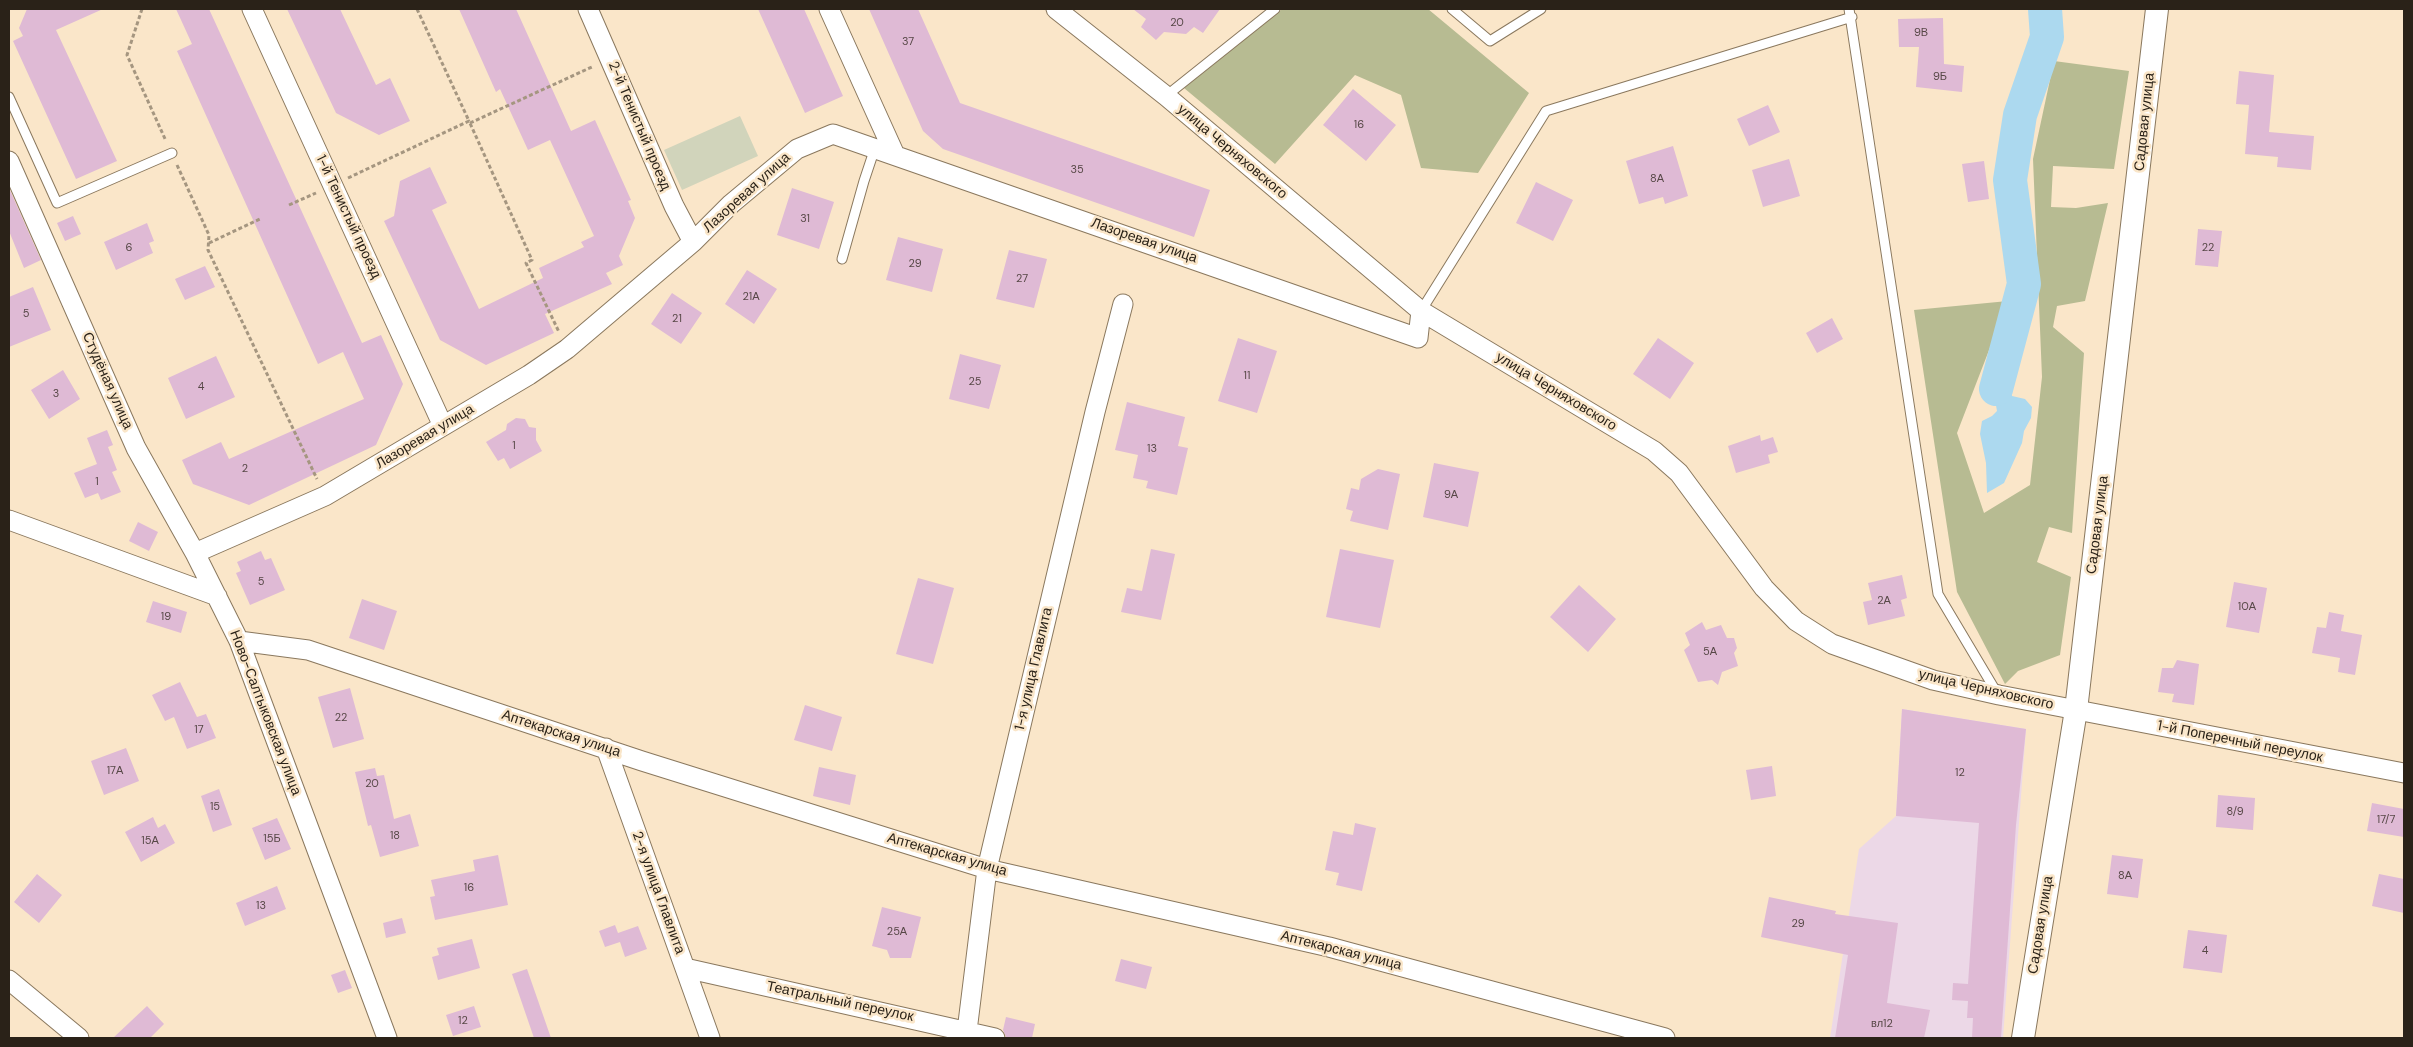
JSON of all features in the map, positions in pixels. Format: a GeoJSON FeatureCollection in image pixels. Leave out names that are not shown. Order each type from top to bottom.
{"type":"FeatureCollection","features":[{"type":"Feature","properties":{"kind":"street","name":"1-й Тенистый проезд"},"geometry":{"type":"LineString","coordinates":[[252,9],[443,426]]}},
{"type":"Feature","properties":{"kind":"street","name":"2-й Тенистый проезд"},"geometry":{"type":"LineString","coordinates":[[588,9],[674,206],[693,242]]}},
{"type":"Feature","properties":{"kind":"street"},"geometry":{"type":"LineString","coordinates":[[829,9],[895,155]]}},
{"type":"Feature","properties":{"kind":"street","name":"улица Черняховского"},"geometry":{"type":"LineString","coordinates":[[1056,9],[1166,96],[1421,311],[1654,450],[1679,474],[1764,588],[1796,620],[1832,644],[1934,680],[2076,710]]}},
{"type":"Feature","properties":{"kind":"street","name":"Садовая улица"},"geometry":{"type":"LineString","coordinates":[[2023,1038],[2076,710],[2148,106],[2157,9]]}},
{"type":"Feature","properties":{"kind":"street","name":"Лазоревая улица"},"geometry":{"type":"LineString","coordinates":[[195,553],[325,496],[529,375],[567,349],[693,242],[731,204],[796,149],[833,134],[1418,338],[1421,311]]}},
{"type":"Feature","properties":{"kind":"street","name":"Студёная улица"},"geometry":{"type":"LineString","coordinates":[[9,161],[136,448],[217,596]]}},
{"type":"Feature","properties":{"kind":"street","name":"1-я улица Главлита"},"geometry":{"type":"LineString","coordinates":[[968,1034],[987,869],[1094,412],[1123,304]]}},
{"type":"Feature","properties":{"kind":"street"},"geometry":{"type":"LineString","coordinates":[[9,520],[217,596]]}},
{"type":"Feature","properties":{"kind":"street","name":"Ново-Салтыковская улица"},"geometry":{"type":"LineString","coordinates":[[217,596],[239,642],[387,1038]]}},
{"type":"Feature","properties":{"kind":"street","name":"Аптекарская улица"},"geometry":{"type":"LineString","coordinates":[[239,642],[308,650],[606,748],[987,869],[1329,947],[1665,1038]]}},
{"type":"Feature","properties":{"kind":"street","name":"1-й Поперечный переулок"},"geometry":{"type":"LineString","coordinates":[[2076,710],[2404,773]]}},
{"type":"Feature","properties":{"kind":"street","name":"2-я улица Главлита"},"geometry":{"type":"LineString","coordinates":[[606,748],[710,1038]]}},
{"type":"Feature","properties":{"kind":"street","name":"Театральный переулок"},"geometry":{"type":"LineString","coordinates":[[685,968],[968,1034],[995,1038]]}},
{"type":"Feature","properties":{"kind":"street"},"geometry":{"type":"LineString","coordinates":[[9,980],[79,1038]]}},
{"type":"Feature","properties":{"kind":"lane"},"geometry":{"type":"LineString","coordinates":[[1166,96],[1275,9]]}},
{"type":"Feature","properties":{"kind":"lane"},"geometry":{"type":"LineString","coordinates":[[1452,9],[1490,41],[1541,9]]}},
{"type":"Feature","properties":{"kind":"lane"},"geometry":{"type":"LineString","coordinates":[[1421,311],[1546,111],[1850,13],[1938,594],[1999,695]]}},
{"type":"Feature","properties":{"kind":"lane"},"geometry":{"type":"LineString","coordinates":[[9,97],[57,203],[172,153]]}},
{"type":"Feature","properties":{"kind":"lane"},"geometry":{"type":"LineString","coordinates":[[842,259],[875,148]]}},
{"type":"Feature","properties":{"kind":"path"},"geometry":{"type":"LineString","coordinates":[[142,9],[127,55],[209,235],[208,250],[325,496]]}},
{"type":"Feature","properties":{"kind":"path"},"geometry":{"type":"LineString","coordinates":[[417,9],[532,260],[526,263],[567,349]]}},
{"type":"Feature","properties":{"kind":"path"},"geometry":{"type":"LineString","coordinates":[[289,205],[610,59]]}},
{"type":"Feature","properties":{"kind":"path"},"geometry":{"type":"LineString","coordinates":[[209,243],[260,219]]}},
{"type":"Feature","properties":{"kind":"shaded area"},"geometry":{"type":"Polygon","coordinates":[[[1902,709],[2026,729],[2003,1038],[1830,1038],[1859,849],[1896,816],[1902,709]]]}},
{"type":"Feature","properties":{"kind":"green space"},"geometry":{"type":"Polygon","coordinates":[[[1282,9],[1428,9],[1529,93],[1478,173],[1421,168],[1401,95],[1355,75],[1275,164],[1184,88],[1282,9]]]}},
{"type":"Feature","properties":{"kind":"green space"},"geometry":{"type":"Polygon","coordinates":[[[2054,61],[2129,71],[2114,169],[2053,166],[2051,207],[2076,208],[2108,203],[2085,301],[2057,306],[2053,327],[2084,353],[2072,533],[2049,527],[2037,562],[2071,577],[2060,655],[2018,671],[2005,684],[1957,592],[1914,310],[2008,301],[1957,433],[1984,513],[2030,485],[2042,377],[2033,159],[2054,61]]]}},
{"type":"Feature","properties":{"kind":"green space"},"geometry":{"type":"Polygon","coordinates":[[[740,116],[758,156],[682,190],[664,150],[740,116]]]}},
{"type":"Feature","properties":{"kind":"water"},"geometry":{"type":"Polygon","coordinates":[[[2010,382],[2012,396],[2025,399],[2032,407],[2031,418],[2004,483],[1987,493],[1986,463],[1980,434],[1982,421],[1997,411],[1994,394],[1996,389],[2003,383],[2010,382]]]}},
{"type":"Feature","properties":{"kind":"building"},"geometry":{"type":"Polygon","coordinates":[[[27,9],[103,9],[56,30],[117,161],[76,179],[13,41],[23,36],[19,28],[27,9]]]}},
{"type":"Feature","properties":{"kind":"building"},"geometry":{"type":"Polygon","coordinates":[[[176,9],[209,9],[362,343],[381,335],[403,384],[376,445],[249,505],[193,484],[182,460],[221,442],[229,459],[364,399],[343,352],[318,364],[177,51],[192,44],[176,9]]]}},
{"type":"Feature","properties":{"kind":"building"},"geometry":{"type":"Polygon","coordinates":[[[287,9],[340,9],[376,85],[390,78],[410,121],[379,135],[336,113],[287,9]]]}},
{"type":"Feature","properties":{"kind":"building"},"geometry":{"type":"Polygon","coordinates":[[[459,9],[516,9],[571,131],[595,120],[631,200],[628,201],[635,218],[619,256],[623,265],[606,273],[612,284],[545,314],[554,333],[486,365],[440,340],[384,221],[394,216],[400,181],[430,167],[447,203],[432,210],[479,309],[543,278],[539,268],[584,247],[581,242],[594,236],[550,140],[528,150],[500,89],[496,92],[459,9]]]}},
{"type":"Feature","properties":{"kind":"building"},"geometry":{"type":"Polygon","coordinates":[[[758,9],[804,9],[843,96],[805,113],[758,9]]]}},
{"type":"Feature","properties":{"kind":"building"},"geometry":{"type":"Polygon","coordinates":[[[869,9],[918,9],[960,103],[1210,190],[1194,237],[943,149],[923,131],[869,9]]]}},
{"type":"Feature","properties":{"kind":"building"},"geometry":{"type":"Polygon","coordinates":[[[1133,9],[1220,9],[1203,33],[1194,27],[1186,34],[1164,32],[1156,40],[1141,27],[1146,19],[1133,9]]]}},
{"type":"Feature","properties":{"kind":"building"},"geometry":{"type":"Polygon","coordinates":[[[1943,18],[1944,64],[1964,66],[1962,92],[1916,87],[1919,47],[1899,47],[1898,19],[1943,18]]]}},
{"type":"Feature","properties":{"kind":"building"},"geometry":{"type":"Polygon","coordinates":[[[2239,71],[2274,75],[2269,132],[2314,136],[2311,170],[2277,167],[2278,157],[2245,154],[2249,105],[2236,104],[2239,71]]]}},
{"type":"Feature","properties":{"kind":"building"},"geometry":{"type":"Polygon","coordinates":[[[1353,89],[1396,125],[1366,161],[1323,125],[1353,89]]]}},
{"type":"Feature","properties":{"kind":"building"},"geometry":{"type":"Polygon","coordinates":[[[1768,105],[1780,132],[1749,146],[1737,119],[1768,105]]]}},
{"type":"Feature","properties":{"kind":"building"},"geometry":{"type":"Polygon","coordinates":[[[1673,146],[1688,196],[1665,204],[1663,197],[1639,204],[1626,161],[1673,146]]]}},
{"type":"Feature","properties":{"kind":"building"},"geometry":{"type":"Polygon","coordinates":[[[1789,159],[1800,196],[1763,207],[1752,170],[1789,159]]]}},
{"type":"Feature","properties":{"kind":"building"},"geometry":{"type":"Polygon","coordinates":[[[1984,161],[1989,199],[1968,202],[1962,164],[1984,161]]]}},
{"type":"Feature","properties":{"kind":"building"},"geometry":{"type":"Polygon","coordinates":[[[1536,182],[1573,200],[1553,241],[1516,223],[1536,182]]]}},
{"type":"Feature","properties":{"kind":"building"},"geometry":{"type":"Polygon","coordinates":[[[9,188],[41,260],[24,268],[9,231],[9,188]]]}},
{"type":"Feature","properties":{"kind":"building"},"geometry":{"type":"Polygon","coordinates":[[[792,188],[834,202],[819,249],[777,235],[792,188]]]}},
{"type":"Feature","properties":{"kind":"building"},"geometry":{"type":"Polygon","coordinates":[[[73,216],[81,234],[65,241],[57,223],[73,216]]]}},
{"type":"Feature","properties":{"kind":"building"},"geometry":{"type":"Polygon","coordinates":[[[147,223],[154,241],[149,243],[153,253],[116,270],[104,242],[147,223]]]}},
{"type":"Feature","properties":{"kind":"building"},"geometry":{"type":"Polygon","coordinates":[[[2198,229],[2222,231],[2218,267],[2195,265],[2198,229]]]}},
{"type":"Feature","properties":{"kind":"building"},"geometry":{"type":"Polygon","coordinates":[[[898,237],[943,249],[932,292],[886,280],[898,237]]]}},
{"type":"Feature","properties":{"kind":"building"},"geometry":{"type":"Polygon","coordinates":[[[1009,250],[1047,259],[1034,308],[996,299],[1009,250]]]}},
{"type":"Feature","properties":{"kind":"building"},"geometry":{"type":"Polygon","coordinates":[[[205,266],[215,287],[185,300],[175,279],[205,266]]]}},
{"type":"Feature","properties":{"kind":"building"},"geometry":{"type":"Polygon","coordinates":[[[747,270],[777,289],[754,324],[725,304],[747,270]]]}},
{"type":"Feature","properties":{"kind":"building"},"geometry":{"type":"Polygon","coordinates":[[[33,287],[51,330],[9,347],[9,297],[33,287]]]}},
{"type":"Feature","properties":{"kind":"building"},"geometry":{"type":"Polygon","coordinates":[[[672,293],[702,313],[681,344],[651,324],[672,293]]]}},
{"type":"Feature","properties":{"kind":"building"},"geometry":{"type":"Polygon","coordinates":[[[1832,318],[1843,339],[1817,353],[1806,333],[1832,318]]]}},
{"type":"Feature","properties":{"kind":"building"},"geometry":{"type":"Polygon","coordinates":[[[1238,338],[1277,351],[1257,413],[1218,401],[1238,338]]]}},
{"type":"Feature","properties":{"kind":"building"},"geometry":{"type":"Polygon","coordinates":[[[1658,338],[1694,363],[1670,399],[1633,374],[1658,338]]]}},
{"type":"Feature","properties":{"kind":"building"},"geometry":{"type":"Polygon","coordinates":[[[960,354],[1001,365],[989,409],[949,399],[960,354]]]}},
{"type":"Feature","properties":{"kind":"building"},"geometry":{"type":"Polygon","coordinates":[[[216,356],[235,397],[186,419],[168,378],[216,356]]]}},
{"type":"Feature","properties":{"kind":"building"},"geometry":{"type":"Polygon","coordinates":[[[63,370],[80,399],[49,419],[31,390],[63,370]]]}},
{"type":"Feature","properties":{"kind":"building"},"geometry":{"type":"Polygon","coordinates":[[[1127,402],[1185,417],[1178,446],[1188,448],[1177,495],[1146,488],[1148,481],[1133,478],[1138,455],[1115,450],[1127,402]]]}},
{"type":"Feature","properties":{"kind":"building"},"geometry":{"type":"Polygon","coordinates":[[[516,418],[525,419],[529,427],[536,428],[536,440],[542,451],[510,469],[504,458],[498,461],[486,442],[506,430],[507,424],[516,418]]]}},
{"type":"Feature","properties":{"kind":"building"},"geometry":{"type":"Polygon","coordinates":[[[107,430],[113,445],[108,447],[117,470],[112,472],[121,492],[101,500],[98,493],[85,498],[74,473],[97,464],[87,438],[107,430]]]}},
{"type":"Feature","properties":{"kind":"building"},"geometry":{"type":"Polygon","coordinates":[[[1760,435],[1761,441],[1773,437],[1778,452],[1768,455],[1770,463],[1736,473],[1728,446],[1760,435]]]}},
{"type":"Feature","properties":{"kind":"building"},"geometry":{"type":"Polygon","coordinates":[[[1434,463],[1479,472],[1468,527],[1423,517],[1434,463]]]}},
{"type":"Feature","properties":{"kind":"building"},"geometry":{"type":"Polygon","coordinates":[[[1378,469],[1400,474],[1388,530],[1350,521],[1353,511],[1346,509],[1351,488],[1359,490],[1361,479],[1378,469]]]}},
{"type":"Feature","properties":{"kind":"building"},"geometry":{"type":"Polygon","coordinates":[[[138,522],[158,532],[149,551],[129,541],[138,522]]]}},
{"type":"Feature","properties":{"kind":"building"},"geometry":{"type":"Polygon","coordinates":[[[1151,549],[1175,554],[1161,620],[1121,612],[1127,588],[1142,591],[1151,549]]]}},
{"type":"Feature","properties":{"kind":"building"},"geometry":{"type":"Polygon","coordinates":[[[1340,549],[1394,560],[1380,628],[1326,617],[1340,549]]]}},
{"type":"Feature","properties":{"kind":"building"},"geometry":{"type":"Polygon","coordinates":[[[261,551],[265,560],[271,558],[285,590],[250,605],[236,573],[241,571],[237,562],[261,551]]]}},
{"type":"Feature","properties":{"kind":"building"},"geometry":{"type":"Polygon","coordinates":[[[1902,575],[1907,598],[1901,600],[1905,616],[1868,625],[1863,602],[1872,600],[1868,583],[1902,575]]]}},
{"type":"Feature","properties":{"kind":"building"},"geometry":{"type":"Polygon","coordinates":[[[918,578],[954,588],[933,664],[896,654],[918,578]]]}},
{"type":"Feature","properties":{"kind":"building"},"geometry":{"type":"Polygon","coordinates":[[[2234,582],[2267,588],[2259,633],[2226,627],[2234,582]]]}},
{"type":"Feature","properties":{"kind":"building"},"geometry":{"type":"Polygon","coordinates":[[[1579,585],[1616,619],[1588,652],[1550,617],[1579,585]]]}},
{"type":"Feature","properties":{"kind":"building"},"geometry":{"type":"Polygon","coordinates":[[[362,599],[397,611],[384,650],[349,638],[362,599]]]}},
{"type":"Feature","properties":{"kind":"building"},"geometry":{"type":"Polygon","coordinates":[[[153,601],[187,612],[181,633],[146,622],[153,601]]]}},
{"type":"Feature","properties":{"kind":"building"},"geometry":{"type":"Polygon","coordinates":[[[2329,612],[2344,615],[2341,631],[2362,635],[2355,675],[2338,672],[2340,658],[2312,653],[2317,627],[2326,628],[2329,612]]]}},
{"type":"Feature","properties":{"kind":"building"},"geometry":{"type":"Polygon","coordinates":[[[1702,622],[1706,630],[1721,625],[1727,638],[1734,638],[1737,648],[1734,653],[1738,666],[1722,672],[1718,685],[1712,680],[1698,682],[1684,650],[1690,645],[1685,633],[1702,622]]]}},
{"type":"Feature","properties":{"kind":"building"},"geometry":{"type":"Polygon","coordinates":[[[2177,660],[2199,664],[2194,705],[2172,702],[2174,694],[2158,692],[2162,668],[2173,668],[2177,660]]]}},
{"type":"Feature","properties":{"kind":"building"},"geometry":{"type":"Polygon","coordinates":[[[180,682],[197,717],[206,714],[216,738],[187,749],[174,717],[165,721],[152,695],[180,682]]]}},
{"type":"Feature","properties":{"kind":"building"},"geometry":{"type":"Polygon","coordinates":[[[350,688],[364,739],[333,748],[318,697],[350,688]]]}},
{"type":"Feature","properties":{"kind":"building"},"geometry":{"type":"Polygon","coordinates":[[[805,705],[842,717],[832,751],[794,740],[805,705]]]}},
{"type":"Feature","properties":{"kind":"building"},"geometry":{"type":"Polygon","coordinates":[[[1902,709],[2026,729],[2016,825],[2001,1038],[1972,1038],[1973,1018],[1967,1018],[1968,1001],[1952,1000],[1953,983],[1968,984],[1979,823],[1896,816],[1902,709]]]}},
{"type":"Feature","properties":{"kind":"building"},"geometry":{"type":"Polygon","coordinates":[[[126,748],[139,781],[104,795],[91,761],[126,748]]]}},
{"type":"Feature","properties":{"kind":"building"},"geometry":{"type":"Polygon","coordinates":[[[1772,766],[1776,796],[1751,800],[1746,770],[1772,766]]]}},
{"type":"Feature","properties":{"kind":"building"},"geometry":{"type":"Polygon","coordinates":[[[819,767],[856,775],[850,805],[813,796],[819,767]]]}},
{"type":"Feature","properties":{"kind":"building"},"geometry":{"type":"Polygon","coordinates":[[[375,768],[377,776],[384,775],[394,819],[410,814],[419,846],[380,857],[371,825],[368,826],[355,772],[375,768]]]}},
{"type":"Feature","properties":{"kind":"building"},"geometry":{"type":"Polygon","coordinates":[[[219,789],[232,825],[213,832],[201,796],[219,789]]]}},
{"type":"Feature","properties":{"kind":"building"},"geometry":{"type":"Polygon","coordinates":[[[2218,795],[2255,798],[2253,830],[2216,827],[2218,795]]]}},
{"type":"Feature","properties":{"kind":"building"},"geometry":{"type":"Polygon","coordinates":[[[2372,803],[2404,809],[2404,837],[2367,831],[2372,803]]]}},
{"type":"Feature","properties":{"kind":"building"},"geometry":{"type":"Polygon","coordinates":[[[153,817],[158,828],[165,824],[175,843],[141,862],[125,832],[153,817]]]}},
{"type":"Feature","properties":{"kind":"building"},"geometry":{"type":"Polygon","coordinates":[[[277,818],[291,849],[265,860],[252,828],[277,818]]]}},
{"type":"Feature","properties":{"kind":"building"},"geometry":{"type":"Polygon","coordinates":[[[1355,823],[1376,828],[1362,891],[1336,885],[1339,873],[1325,870],[1333,831],[1353,835],[1355,823]]]}},
{"type":"Feature","properties":{"kind":"building"},"geometry":{"type":"Polygon","coordinates":[[[498,855],[508,905],[435,920],[430,897],[435,896],[431,880],[475,871],[473,860],[498,855]]]}},
{"type":"Feature","properties":{"kind":"building"},"geometry":{"type":"Polygon","coordinates":[[[2112,855],[2143,859],[2138,898],[2107,894],[2112,855]]]}},
{"type":"Feature","properties":{"kind":"building"},"geometry":{"type":"Polygon","coordinates":[[[37,874],[62,895],[39,923],[14,902],[37,874]]]}},
{"type":"Feature","properties":{"kind":"building"},"geometry":{"type":"Polygon","coordinates":[[[2379,874],[2404,879],[2404,913],[2372,906],[2379,874]]]}},
{"type":"Feature","properties":{"kind":"building"},"geometry":{"type":"Polygon","coordinates":[[[277,886],[286,909],[245,926],[236,903],[277,886]]]}},
{"type":"Feature","properties":{"kind":"building"},"geometry":{"type":"Polygon","coordinates":[[[1769,897],[1836,911],[1835,914],[1898,923],[1887,1003],[1930,1010],[1924,1038],[1835,1038],[1848,955],[1761,937],[1769,897]]]}},
{"type":"Feature","properties":{"kind":"building"},"geometry":{"type":"Polygon","coordinates":[[[882,907],[921,917],[911,958],[890,958],[887,950],[872,946],[882,907]]]}},
{"type":"Feature","properties":{"kind":"building"},"geometry":{"type":"Polygon","coordinates":[[[402,918],[406,933],[386,938],[383,923],[402,918]]]}},
{"type":"Feature","properties":{"kind":"building"},"geometry":{"type":"Polygon","coordinates":[[[615,925],[618,933],[638,926],[647,949],[625,957],[620,942],[605,947],[599,931],[615,925]]]}},
{"type":"Feature","properties":{"kind":"building"},"geometry":{"type":"Polygon","coordinates":[[[2188,930],[2227,935],[2222,973],[2183,968],[2188,930]]]}},
{"type":"Feature","properties":{"kind":"building"},"geometry":{"type":"Polygon","coordinates":[[[472,939],[480,968],[438,980],[432,957],[439,955],[437,948],[472,939]]]}},
{"type":"Feature","properties":{"kind":"building"},"geometry":{"type":"Polygon","coordinates":[[[1121,959],[1152,967],[1146,989],[1115,981],[1121,959]]]}},
{"type":"Feature","properties":{"kind":"building"},"geometry":{"type":"Polygon","coordinates":[[[527,969],[551,1038],[534,1038],[512,974],[527,969]]]}},
{"type":"Feature","properties":{"kind":"building"},"geometry":{"type":"Polygon","coordinates":[[[345,970],[352,988],[338,993],[331,975],[345,970]]]}},
{"type":"Feature","properties":{"kind":"building"},"geometry":{"type":"Polygon","coordinates":[[[147,1006],[164,1024],[150,1038],[113,1038],[147,1006]]]}},
{"type":"Feature","properties":{"kind":"building"},"geometry":{"type":"Polygon","coordinates":[[[474,1006],[481,1027],[453,1036],[446,1015],[474,1006]]]}},
{"type":"Feature","properties":{"kind":"building"},"geometry":{"type":"Polygon","coordinates":[[[1006,1017],[1035,1024],[1032,1038],[1006,1037],[1003,1030],[1006,1017]]]}},
{"type":"Feature","properties":{"kind":"waterway"},"geometry":{"type":"LineString","coordinates":[[1996,389],[2024,284],[2010,180],[2020,115],[2047,37],[2045,9]]}}]}
